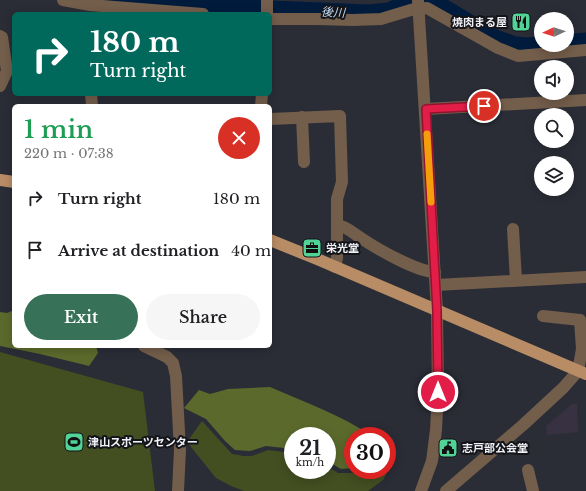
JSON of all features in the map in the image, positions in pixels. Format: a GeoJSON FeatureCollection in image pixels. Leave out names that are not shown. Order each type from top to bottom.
{"type":"FeatureCollection","features":[{"type":"Feature","properties":{"kind":"main road"},"geometry":{"type":"LineString","coordinates":[[0,180],[12,182]]}},
{"type":"Feature","properties":{"kind":"main road"},"geometry":{"type":"LineString","coordinates":[[272,241],[582,372]]}},
{"type":"Feature","properties":{"kind":"street"},"geometry":{"type":"LineString","coordinates":[[63,0],[90,5],[178,12]]}},
{"type":"Feature","properties":{"kind":"street"},"geometry":{"type":"LineString","coordinates":[[268,10],[353,20],[381,19],[419,4],[498,48],[518,56],[586,50]]}},
{"type":"Feature","properties":{"kind":"street"},"geometry":{"type":"LineString","coordinates":[[419,4],[437,311],[436,430],[432,461],[420,491]]}},
{"type":"Feature","properties":{"kind":"street"},"geometry":{"type":"LineString","coordinates":[[0,36],[2,37],[7,72],[0,86]]}},
{"type":"Feature","properties":{"kind":"street"},"geometry":{"type":"LineString","coordinates":[[426,109],[586,100]]}},
{"type":"Feature","properties":{"kind":"street"},"geometry":{"type":"LineString","coordinates":[[272,119],[340,116],[342,182],[337,199],[337,258],[335,267]]}},
{"type":"Feature","properties":{"kind":"street"},"geometry":{"type":"LineString","coordinates":[[302,117],[304,162]]}},
{"type":"Feature","properties":{"kind":"street"},"geometry":{"type":"LineString","coordinates":[[337,225],[342,226],[390,255],[428,272],[435,272]]}},
{"type":"Feature","properties":{"kind":"street"},"geometry":{"type":"LineString","coordinates":[[513,229],[516,280]]}},
{"type":"Feature","properties":{"kind":"street"},"geometry":{"type":"LineString","coordinates":[[436,285],[586,277]]}},
{"type":"Feature","properties":{"kind":"street"},"geometry":{"type":"LineString","coordinates":[[446,491],[582,372],[580,320],[543,316]]}},
{"type":"Feature","properties":{"kind":"street"},"geometry":{"type":"LineString","coordinates":[[149,348],[167,356],[173,363],[176,376],[180,450],[178,491]]}},
{"type":"Feature","properties":{"kind":"street"},"geometry":{"type":"LineString","coordinates":[[528,470],[533,491]]}},
{"type":"Feature","properties":{"kind":"shaded area"},"geometry":{"type":"Polygon","coordinates":[[[577,403],[578,432],[547,435],[546,426],[572,404],[577,403]]]}},
{"type":"Feature","properties":{"kind":"green space"},"geometry":{"type":"Polygon","coordinates":[[[12,311],[12,348],[97,348],[98,353],[89,366],[0,346],[0,312],[7,313],[12,311]]]}},
{"type":"Feature","properties":{"kind":"green space","name":"津山スポーツセンター"},"geometry":{"type":"Polygon","coordinates":[[[0,352],[143,392],[155,491],[0,491],[0,352]]]}},
{"type":"Feature","properties":{"kind":"green space"},"geometry":{"type":"Polygon","coordinates":[[[270,387],[335,415],[358,427],[344,427],[344,469],[336,466],[336,427],[284,427],[284,448],[266,446],[250,451],[235,450],[206,419],[184,408],[199,390],[210,394],[228,389],[270,387]]]}},
{"type":"Feature","properties":{"kind":"green space"},"geometry":{"type":"Polygon","coordinates":[[[202,421],[232,454],[252,456],[268,450],[284,452],[284,479],[336,479],[336,472],[344,473],[344,479],[384,479],[368,491],[244,491],[216,478],[187,442],[202,421]]]}},
{"type":"Feature","properties":{"kind":"waterway","name":"後川"},"geometry":{"type":"LineString","coordinates":[[110,1],[127,3],[152,1],[247,9],[369,14],[389,12],[412,2],[423,0],[431,1],[495,39],[515,46],[534,46]]}},
{"type":"Feature","properties":{"kind":"waterway","name":"後川"},"geometry":{"type":"LineString","coordinates":[[574,43],[586,42]]}},
{"type":"Feature","properties":{"kind":"slow traffic"},"geometry":{"type":"LineString","coordinates":[[427,134],[431,202]]}},
{"type":"Feature","properties":{"kind":"place","name":"焼肉まる屋"},"geometry":{"type":"Point","coordinates":[521,22]}},
{"type":"Feature","properties":{"kind":"place","name":"栄光堂"},"geometry":{"type":"Point","coordinates":[312,248]}},
{"type":"Feature","properties":{"kind":"place","name":"津山スポーツセンター"},"geometry":{"type":"Point","coordinates":[74,442]}},
{"type":"Feature","properties":{"kind":"place","name":"志戸部公会堂"},"geometry":{"type":"Point","coordinates":[448,448]}},
{"type":"Feature","properties":{"kind":"route"},"geometry":{"type":"LineString","coordinates":[[438,392],[437,311],[426,109],[484,106]]}}]}
